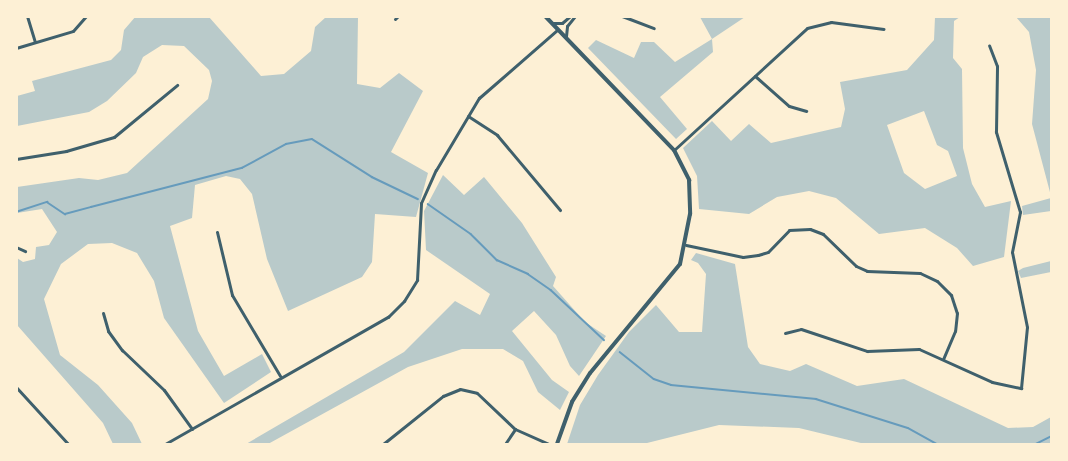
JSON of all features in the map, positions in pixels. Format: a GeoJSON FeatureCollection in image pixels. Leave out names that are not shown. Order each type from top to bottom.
{"type":"FeatureCollection","features":[{"type":"Feature","properties":{"kind":"street"},"geometry":{"type":"LineString","coordinates":[[27,16],[35,42]]}},
{"type":"Feature","properties":{"kind":"street"},"geometry":{"type":"LineString","coordinates":[[16,48],[73,31],[86,16]]}},
{"type":"Feature","properties":{"kind":"street"},"geometry":{"type":"LineString","coordinates":[[545,16],[674,150],[689,180],[686,245],[674,275],[621,332],[590,374],[573,402],[557,444]]}},
{"type":"Feature","properties":{"kind":"street"},"geometry":{"type":"LineString","coordinates":[[550,23],[562,23],[570,16]]}},
{"type":"Feature","properties":{"kind":"street"},"geometry":{"type":"LineString","coordinates":[[565,38],[566,27],[575,16]]}},
{"type":"Feature","properties":{"kind":"street"},"geometry":{"type":"LineString","coordinates":[[621,16],[654,28]]}},
{"type":"Feature","properties":{"kind":"street"},"geometry":{"type":"LineString","coordinates":[[674,150],[807,28],[831,22],[884,29]]}},
{"type":"Feature","properties":{"kind":"street"},"geometry":{"type":"LineString","coordinates":[[165,444],[280,376],[388,317],[404,301],[417,280],[425,192],[479,98],[557,30]]}},
{"type":"Feature","properties":{"kind":"street"},"geometry":{"type":"LineString","coordinates":[[785,333],[801,329],[867,351],[920,349],[992,382],[1021,388],[1027,327],[1012,252],[1020,212],[996,132],[997,66],[989,45]]}},
{"type":"Feature","properties":{"kind":"street"},"geometry":{"type":"LineString","coordinates":[[755,76],[789,106],[806,111]]}},
{"type":"Feature","properties":{"kind":"street"},"geometry":{"type":"LineString","coordinates":[[16,159],[66,151],[114,137],[177,85]]}},
{"type":"Feature","properties":{"kind":"street"},"geometry":{"type":"LineString","coordinates":[[468,116],[497,135],[560,210]]}},
{"type":"Feature","properties":{"kind":"street"},"geometry":{"type":"LineString","coordinates":[[686,245],[743,257],[768,252],[789,230],[810,229],[823,234],[856,266],[867,271],[920,273],[937,280],[951,295],[957,313],[955,331],[944,359]]}},
{"type":"Feature","properties":{"kind":"street"},"geometry":{"type":"LineString","coordinates":[[217,232],[232,295],[280,376]]}},
{"type":"Feature","properties":{"kind":"street"},"geometry":{"type":"LineString","coordinates":[[16,247],[25,251]]}},
{"type":"Feature","properties":{"kind":"street"},"geometry":{"type":"LineString","coordinates":[[103,313],[108,331],[122,350],[171,397],[192,429]]}},
{"type":"Feature","properties":{"kind":"street"},"geometry":{"type":"LineString","coordinates":[[16,387],[68,444]]}},
{"type":"Feature","properties":{"kind":"street"},"geometry":{"type":"LineString","coordinates":[[383,444],[443,396],[460,389],[477,393],[492,404],[515,429],[548,444]]}},
{"type":"Feature","properties":{"kind":"street"},"geometry":{"type":"LineString","coordinates":[[505,444],[515,429]]}},
{"type":"Feature","properties":{"kind":"shaded area"},"geometry":{"type":"Polygon","coordinates":[[[136,16],[209,17],[261,76],[284,74],[311,51],[315,27],[326,17],[358,17],[357,84],[380,88],[399,73],[423,91],[391,152],[428,173],[416,217],[375,214],[372,262],[362,277],[288,311],[267,259],[252,194],[240,179],[226,176],[195,185],[192,218],[170,226],[198,331],[224,376],[262,354],[271,372],[224,403],[164,318],[154,281],[137,253],[112,243],[88,244],[61,264],[44,299],[60,355],[98,385],[132,423],[142,444],[113,444],[103,423],[17,325],[17,258],[23,262],[35,259],[36,247],[49,245],[57,232],[42,209],[17,213],[17,187],[79,178],[98,180],[127,173],[208,99],[212,81],[209,70],[184,46],[162,45],[143,57],[136,73],[107,101],[89,112],[17,126],[17,96],[35,91],[32,81],[111,60],[121,50],[124,30],[136,16]]]}},
{"type":"Feature","properties":{"kind":"shaded area"},"geometry":{"type":"Polygon","coordinates":[[[700,17],[745,17],[712,39],[700,17]]]}},
{"type":"Feature","properties":{"kind":"shaded area"},"geometry":{"type":"Polygon","coordinates":[[[935,17],[960,17],[954,21],[953,58],[962,69],[963,148],[972,184],[985,207],[1011,201],[1004,257],[973,266],[957,248],[925,228],[879,234],[836,198],[809,191],[777,197],[749,214],[699,209],[697,176],[683,148],[712,121],[731,141],[749,124],[771,143],[841,127],[845,109],[840,82],[907,70],[934,40],[935,17]],[[924,111],[887,125],[904,173],[925,189],[957,176],[948,151],[937,145],[924,111]]]}},
{"type":"Feature","properties":{"kind":"shaded area"},"geometry":{"type":"Polygon","coordinates":[[[1016,17],[1051,17],[1051,196],[1032,124],[1036,70],[1029,32],[1016,17]]]}},
{"type":"Feature","properties":{"kind":"shaded area"},"geometry":{"type":"Polygon","coordinates":[[[712,39],[713,52],[660,97],[687,129],[676,139],[588,48],[596,40],[634,58],[641,42],[654,42],[675,62],[712,39]]]}},
{"type":"Feature","properties":{"kind":"shaded area"},"geometry":{"type":"Polygon","coordinates":[[[443,175],[464,195],[484,177],[522,223],[556,277],[553,286],[585,322],[606,336],[579,376],[570,366],[556,335],[534,311],[512,331],[552,380],[569,392],[560,410],[538,392],[523,361],[503,349],[462,349],[408,367],[268,444],[246,444],[404,352],[455,301],[480,315],[490,294],[426,250],[424,211],[443,175]]]}},
{"type":"Feature","properties":{"kind":"shaded area"},"geometry":{"type":"Polygon","coordinates":[[[1051,198],[1051,211],[1023,215],[1022,206],[1051,198]]]}},
{"type":"Feature","properties":{"kind":"shaded area"},"geometry":{"type":"Polygon","coordinates":[[[696,253],[735,264],[748,347],[760,364],[790,371],[806,364],[857,386],[904,379],[1008,428],[1033,427],[1051,417],[1051,444],[865,444],[799,428],[719,425],[643,444],[567,444],[580,405],[598,375],[629,332],[656,305],[679,332],[702,332],[706,274],[698,263],[691,260],[696,253]]]}},
{"type":"Feature","properties":{"kind":"shaded area"},"geometry":{"type":"Polygon","coordinates":[[[1051,261],[1051,272],[1021,278],[1018,271],[1023,268],[1051,261]]]}},
{"type":"Feature","properties":{"kind":"waterway"},"geometry":{"type":"LineString","coordinates":[[16,212],[47,202],[65,214],[242,168],[286,144],[312,139],[372,177],[418,199]]}},
{"type":"Feature","properties":{"kind":"waterway"},"geometry":{"type":"LineString","coordinates":[[428,204],[471,234],[497,260],[528,274],[551,290],[604,340]]}},
{"type":"Feature","properties":{"kind":"waterway"},"geometry":{"type":"LineString","coordinates":[[620,352],[654,379],[671,385],[816,399],[908,428],[937,444]]}},
{"type":"Feature","properties":{"kind":"waterway"},"geometry":{"type":"LineString","coordinates":[[1036,444],[1052,436]]}}]}
